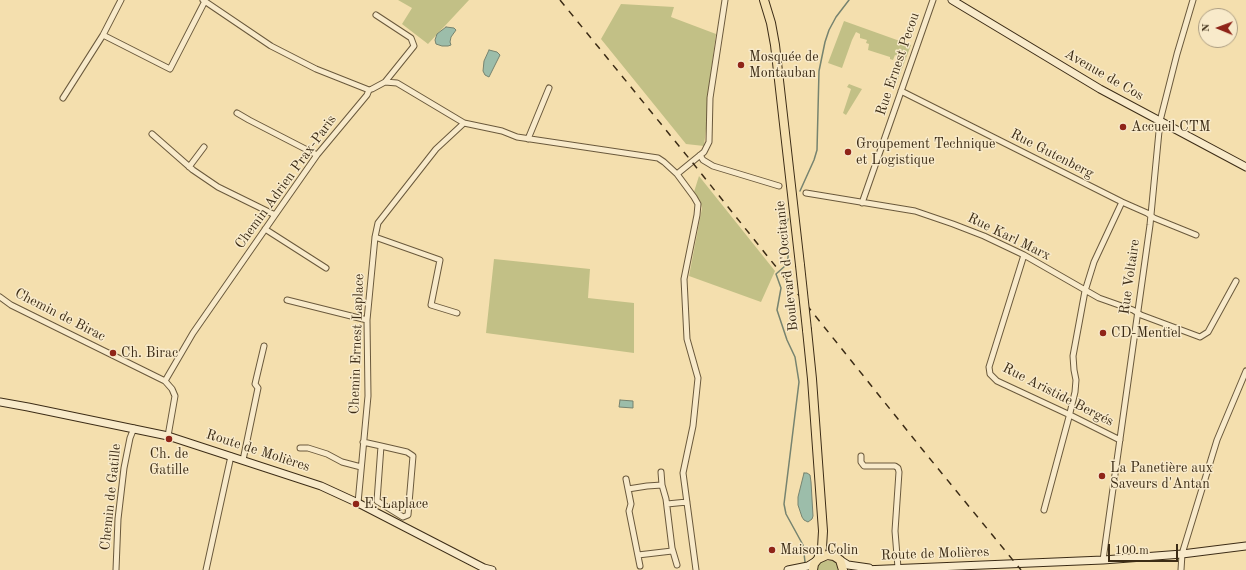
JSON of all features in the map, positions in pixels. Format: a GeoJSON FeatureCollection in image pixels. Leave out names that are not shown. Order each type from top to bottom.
{"type":"FeatureCollection","features":[{"type":"Feature","properties":{"kind":"main road","name":"Boulevard d'Occitanie"},"geometry":{"type":"LineString","coordinates":[[764,0],[771,23],[775,45],[812,379],[823,530],[821,551],[813,570]]}},
{"type":"Feature","properties":{"kind":"main road","name":"Avenue de Cos"},"geometry":{"type":"LineString","coordinates":[[952,0],[1100,89],[1246,167]]}},
{"type":"Feature","properties":{"kind":"main road","name":"Route de Molières"},"geometry":{"type":"LineString","coordinates":[[0,402],[168,436],[321,486],[358,503],[483,569],[492,570]]}},
{"type":"Feature","properties":{"kind":"main road","name":"Boulevard d'Occitanie"},"geometry":{"type":"LineString","coordinates":[[823,530],[829,549],[837,558],[843,570]]}},
{"type":"Feature","properties":{"kind":"main road","name":"Route de Molières"},"geometry":{"type":"LineString","coordinates":[[837,558],[848,565],[867,569],[932,569],[1103,560],[1182,554],[1246,546]]}},
{"type":"Feature","properties":{"kind":"main road"},"geometry":{"type":"LineString","coordinates":[[788,570],[808,566],[824,555],[837,558]]}},
{"type":"Feature","properties":{"kind":"street"},"geometry":{"type":"LineString","coordinates":[[63,98],[103,35],[121,0]]}},
{"type":"Feature","properties":{"kind":"street"},"geometry":{"type":"LineString","coordinates":[[103,35],[170,69],[204,0],[271,46],[316,69],[369,90]]}},
{"type":"Feature","properties":{"kind":"street"},"geometry":{"type":"LineString","coordinates":[[677,174],[704,152],[709,142],[710,98],[726,0]]}},
{"type":"Feature","properties":{"kind":"street","name":"Rue Ernest Pecou"},"geometry":{"type":"LineString","coordinates":[[862,203],[933,0]]}},
{"type":"Feature","properties":{"kind":"street","name":"Rue Voltaire"},"geometry":{"type":"LineString","coordinates":[[1103,560],[1138,312],[1160,121],[1177,54],[1193,0]]}},
{"type":"Feature","properties":{"kind":"street"},"geometry":{"type":"LineString","coordinates":[[376,15],[411,38],[414,46],[385,82]]}},
{"type":"Feature","properties":{"kind":"street"},"geometry":{"type":"LineString","coordinates":[[385,82],[396,83],[464,123],[502,131],[517,137],[528,139],[658,158],[677,174],[694,196],[698,204],[698,210],[684,278],[687,338],[698,378],[693,426],[683,473],[696,570]]}},
{"type":"Feature","properties":{"kind":"street","name":"Chemin Adrien Prax-Paris"},"geometry":{"type":"LineString","coordinates":[[165,381],[193,333],[317,155],[367,95],[369,90],[385,82]]}},
{"type":"Feature","properties":{"kind":"street"},"geometry":{"type":"LineString","coordinates":[[528,139],[549,88]]}},
{"type":"Feature","properties":{"kind":"street","name":"Rue Gutenberg"},"geometry":{"type":"LineString","coordinates":[[901,91],[1154,218],[1196,235]]}},
{"type":"Feature","properties":{"kind":"street"},"geometry":{"type":"LineString","coordinates":[[237,113],[317,155]]}},
{"type":"Feature","properties":{"kind":"street","name":"Chemin Ernest Laplace"},"geometry":{"type":"LineString","coordinates":[[358,503],[368,396],[367,320],[375,237],[378,223],[382,215],[436,149],[464,123]]}},
{"type":"Feature","properties":{"kind":"street"},"geometry":{"type":"LineString","coordinates":[[152,134],[189,167],[218,186],[275,215]]}},
{"type":"Feature","properties":{"kind":"street"},"geometry":{"type":"LineString","coordinates":[[189,167],[204,147]]}},
{"type":"Feature","properties":{"kind":"street"},"geometry":{"type":"LineString","coordinates":[[700,155],[704,160],[714,166],[779,186]]}},
{"type":"Feature","properties":{"kind":"street","name":"Rue Karl Marx"},"geometry":{"type":"LineString","coordinates":[[806,193],[915,211],[984,236],[1024,255],[1099,298],[1134,310],[1200,337],[1208,332],[1236,281]]}},
{"type":"Feature","properties":{"kind":"street"},"geometry":{"type":"LineString","coordinates":[[1044,510],[1070,415],[1076,380],[1073,356],[1086,291],[1094,262],[1122,202]]}},
{"type":"Feature","properties":{"kind":"street"},"geometry":{"type":"LineString","coordinates":[[265,228],[326,268]]}},
{"type":"Feature","properties":{"kind":"street"},"geometry":{"type":"LineString","coordinates":[[375,237],[440,260],[431,305],[457,313]]}},
{"type":"Feature","properties":{"kind":"street","name":"Rue Aristide Bergés"},"geometry":{"type":"LineString","coordinates":[[1024,255],[989,367],[990,374],[997,381],[1120,440]]}},
{"type":"Feature","properties":{"kind":"street","name":"Chemin de Birac"},"geometry":{"type":"LineString","coordinates":[[0,297],[11,305],[165,381]]}},
{"type":"Feature","properties":{"kind":"street"},"geometry":{"type":"LineString","coordinates":[[287,300],[367,320]]}},
{"type":"Feature","properties":{"kind":"street"},"geometry":{"type":"LineString","coordinates":[[243,460],[258,388],[255,384],[264,346]]}},
{"type":"Feature","properties":{"kind":"street"},"geometry":{"type":"LineString","coordinates":[[1181,570],[1182,554],[1217,440],[1246,372]]}},
{"type":"Feature","properties":{"kind":"street"},"geometry":{"type":"LineString","coordinates":[[165,381],[172,389],[175,396],[168,436]]}},
{"type":"Feature","properties":{"kind":"street","name":"Chemin de Gatille"},"geometry":{"type":"LineString","coordinates":[[116,570],[118,519],[124,468],[130,438],[134,428]]}},
{"type":"Feature","properties":{"kind":"street"},"geometry":{"type":"LineString","coordinates":[[364,442],[382,446],[407,452],[413,456],[408,515],[403,517],[377,501],[382,446]]}},
{"type":"Feature","properties":{"kind":"street"},"geometry":{"type":"LineString","coordinates":[[300,448],[315,450],[327,454],[342,462],[361,467]]}},
{"type":"Feature","properties":{"kind":"street"},"geometry":{"type":"LineString","coordinates":[[206,570],[231,456]]}},
{"type":"Feature","properties":{"kind":"street"},"geometry":{"type":"LineString","coordinates":[[861,456],[861,462],[864,466],[896,466],[898,468],[896,531],[898,568]]}},
{"type":"Feature","properties":{"kind":"street"},"geometry":{"type":"LineString","coordinates":[[661,472],[662,485],[667,504],[672,551],[676,565]]}},
{"type":"Feature","properties":{"kind":"street"},"geometry":{"type":"LineString","coordinates":[[626,479],[631,504],[629,511],[640,566]]}},
{"type":"Feature","properties":{"kind":"street"},"geometry":{"type":"LineString","coordinates":[[628,489],[662,485]]}},
{"type":"Feature","properties":{"kind":"street"},"geometry":{"type":"LineString","coordinates":[[667,504],[687,502]]}},
{"type":"Feature","properties":{"kind":"street"},"geometry":{"type":"LineString","coordinates":[[638,556],[672,551]]}},
{"type":"Feature","properties":{"kind":"shaded area"},"geometry":{"type":"Polygon","coordinates":[[[398,0],[469,0],[428,44],[402,24],[412,8],[398,0]]]}},
{"type":"Feature","properties":{"kind":"shaded area"},"geometry":{"type":"Polygon","coordinates":[[[621,4],[674,7],[671,17],[716,34],[708,94],[704,146],[686,144],[601,39],[621,4]]]}},
{"type":"Feature","properties":{"kind":"shaded area"},"geometry":{"type":"Polygon","coordinates":[[[844,21],[911,45],[897,82],[890,85],[885,83],[887,80],[894,82],[897,74],[892,72],[893,68],[899,70],[903,58],[895,55],[893,60],[890,59],[890,57],[868,50],[869,44],[866,43],[867,40],[860,38],[860,34],[856,32],[842,68],[828,63],[844,21]]]}},
{"type":"Feature","properties":{"kind":"shaded area"},"geometry":{"type":"Polygon","coordinates":[[[446,27],[454,28],[456,30],[451,37],[451,45],[442,46],[436,44],[435,40],[437,34],[446,27]]]}},
{"type":"Feature","properties":{"kind":"shaded area"},"geometry":{"type":"Polygon","coordinates":[[[489,50],[497,52],[500,55],[489,77],[485,75],[483,71],[484,61],[489,50]]]}},
{"type":"Feature","properties":{"kind":"shaded area"},"geometry":{"type":"Polygon","coordinates":[[[849,84],[862,89],[846,115],[843,113],[851,89],[847,87],[849,84]]]}},
{"type":"Feature","properties":{"kind":"shaded area"},"geometry":{"type":"Polygon","coordinates":[[[699,176],[775,271],[761,302],[689,276],[702,208],[700,201],[694,192],[699,176]]]}},
{"type":"Feature","properties":{"kind":"shaded area"},"geometry":{"type":"Polygon","coordinates":[[[494,259],[590,269],[588,298],[634,303],[634,353],[486,333],[494,259]]]}},
{"type":"Feature","properties":{"kind":"shaded area"},"geometry":{"type":"Polygon","coordinates":[[[620,400],[633,401],[633,408],[619,407],[620,400]]]}},
{"type":"Feature","properties":{"kind":"shaded area"},"geometry":{"type":"Polygon","coordinates":[[[804,473],[810,475],[811,482],[813,516],[808,522],[802,517],[798,505],[798,497],[804,473]]]}},
{"type":"Feature","properties":{"kind":"shaded area"},"geometry":{"type":"Polygon","coordinates":[[[832,560],[836,563],[838,570],[817,570],[818,565],[822,561],[832,560]]]}},
{"type":"Feature","properties":{"kind":"waterway"},"geometry":{"type":"LineString","coordinates":[[800,191],[817,150],[819,71],[825,42],[836,17],[849,0]]}},
{"type":"Feature","properties":{"kind":"waterway"},"geometry":{"type":"LineString","coordinates":[[788,219],[785,228],[788,260],[785,266],[776,274],[781,288],[777,310],[787,340],[795,357],[799,382],[784,504],[786,514],[803,545],[805,562]]}},
{"type":"Feature","properties":{"kind":"railway"},"geometry":{"type":"LineString","coordinates":[[560,0],[1021,570]]}},
{"type":"Feature","properties":{"kind":"place","name":"Mosquée de Montauban"},"geometry":{"type":"Point","coordinates":[741,65]}},
{"type":"Feature","properties":{"kind":"place","name":"Accueil CTM"},"geometry":{"type":"Point","coordinates":[1123,127]}},
{"type":"Feature","properties":{"kind":"place","name":"Groupement Technique et Logistique"},"geometry":{"type":"Point","coordinates":[848,152]}},
{"type":"Feature","properties":{"kind":"place","name":"CD-Mentiel"},"geometry":{"type":"Point","coordinates":[1103,333]}},
{"type":"Feature","properties":{"kind":"place","name":"Ch. Birac"},"geometry":{"type":"Point","coordinates":[113,353]}},
{"type":"Feature","properties":{"kind":"place","name":"Ch. de Gatille"},"geometry":{"type":"Point","coordinates":[169,439]}},
{"type":"Feature","properties":{"kind":"place","name":"La Panetière aux Saveurs d'Antan"},"geometry":{"type":"Point","coordinates":[1102,476]}},
{"type":"Feature","properties":{"kind":"place","name":"E. Laplace"},"geometry":{"type":"Point","coordinates":[356,504]}},
{"type":"Feature","properties":{"kind":"place","name":"Maison Colin"},"geometry":{"type":"Point","coordinates":[772,550]}}]}
